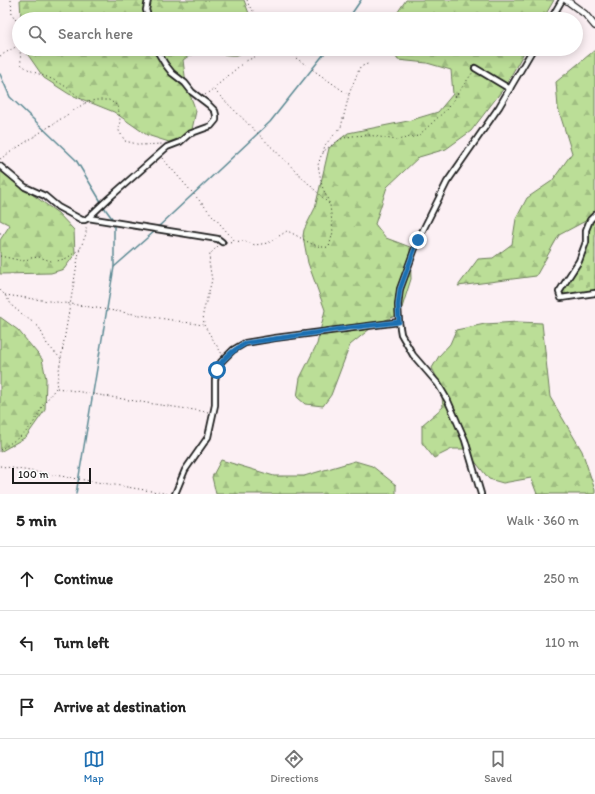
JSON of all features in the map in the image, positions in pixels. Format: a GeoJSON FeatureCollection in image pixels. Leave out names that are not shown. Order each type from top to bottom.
{"type":"FeatureCollection","features":[{"type":"Feature","properties":{"kind":"street"},"geometry":{"type":"LineString","coordinates":[[147,12],[148,0]]}},
{"type":"Feature","properties":{"kind":"street"},"geometry":{"type":"LineString","coordinates":[[555,12],[562,0]]}},
{"type":"Feature","properties":{"kind":"street"},"geometry":{"type":"LineString","coordinates":[[566,0],[582,12]]}},
{"type":"Feature","properties":{"kind":"street"},"geometry":{"type":"LineString","coordinates":[[583,13],[595,26]]}},
{"type":"Feature","properties":{"kind":"street"},"geometry":{"type":"LineString","coordinates":[[87,219],[167,147],[180,142],[190,134],[211,126],[216,120],[216,115],[209,105],[200,100],[185,83],[172,73],[160,56]]}},
{"type":"Feature","properties":{"kind":"street"},"geometry":{"type":"LineString","coordinates":[[482,494],[465,440],[448,401],[438,384],[413,356],[401,334],[398,305],[400,289],[418,240],[434,205],[447,182],[500,107],[530,56]]}},
{"type":"Feature","properties":{"kind":"street"},"geometry":{"type":"LineString","coordinates":[[475,68],[510,89]]}},
{"type":"Feature","properties":{"kind":"street"},"geometry":{"type":"LineString","coordinates":[[0,166],[25,187],[45,196],[58,208],[87,219],[218,239],[222,242]]}},
{"type":"Feature","properties":{"kind":"street"},"geometry":{"type":"LineString","coordinates":[[595,215],[590,220],[586,230],[586,242],[579,261],[559,292],[561,298],[595,293]]}},
{"type":"Feature","properties":{"kind":"street"},"geometry":{"type":"LineString","coordinates":[[174,494],[185,470],[208,437],[213,413],[216,375],[224,358],[233,350],[246,343],[399,322]]}},
{"type":"Feature","properties":{"kind":"path"},"geometry":{"type":"LineString","coordinates":[[11,0],[12,14]]}},
{"type":"Feature","properties":{"kind":"path"},"geometry":{"type":"LineString","coordinates":[[247,0],[249,6],[254,12]]}},
{"type":"Feature","properties":{"kind":"path"},"geometry":{"type":"LineString","coordinates":[[0,56],[12,48]]}},
{"type":"Feature","properties":{"kind":"path"},"geometry":{"type":"LineString","coordinates":[[20,56],[20,64],[27,70],[50,78],[72,90],[85,103]]}},
{"type":"Feature","properties":{"kind":"path"},"geometry":{"type":"LineString","coordinates":[[200,100],[244,62],[258,56]]}},
{"type":"Feature","properties":{"kind":"path"},"geometry":{"type":"LineString","coordinates":[[293,56],[349,95]]}},
{"type":"Feature","properties":{"kind":"path"},"geometry":{"type":"LineString","coordinates":[[224,358],[204,325],[203,313],[212,280],[209,262],[210,254],[222,242],[244,241],[255,245],[262,244],[287,231],[318,246],[329,248],[333,232],[330,205],[322,186],[318,165],[325,145],[341,128],[349,95],[360,67],[370,63]]}},
{"type":"Feature","properties":{"kind":"path"},"geometry":{"type":"LineString","coordinates":[[322,154],[341,139],[352,136],[369,135],[396,140],[418,136],[446,110],[475,68]]}},
{"type":"Feature","properties":{"kind":"path"},"geometry":{"type":"LineString","coordinates":[[213,89],[330,205]]}},
{"type":"Feature","properties":{"kind":"path"},"geometry":{"type":"LineString","coordinates":[[0,159],[85,103],[95,100],[109,100],[118,106],[120,120],[119,130],[125,141],[141,145],[161,143],[167,147]]}},
{"type":"Feature","properties":{"kind":"path"},"geometry":{"type":"LineString","coordinates":[[159,154],[236,242]]}},
{"type":"Feature","properties":{"kind":"path"},"geometry":{"type":"LineString","coordinates":[[0,450],[24,434],[32,425],[42,406],[56,388],[79,252],[86,234],[87,219]]}},
{"type":"Feature","properties":{"kind":"path"},"geometry":{"type":"LineString","coordinates":[[0,256],[23,261],[39,257],[54,262],[66,258],[81,248]]}},
{"type":"Feature","properties":{"kind":"path"},"geometry":{"type":"LineString","coordinates":[[0,290],[13,308],[39,327],[48,344],[62,359]]}},
{"type":"Feature","properties":{"kind":"path"},"geometry":{"type":"LineString","coordinates":[[5,295],[204,325]]}},
{"type":"Feature","properties":{"kind":"path"},"geometry":{"type":"LineString","coordinates":[[56,388],[213,413]]}},
{"type":"Feature","properties":{"kind":"path"},"geometry":{"type":"LineString","coordinates":[[0,466],[174,494]]}},
{"type":"Feature","properties":{"kind":"green space"},"geometry":{"type":"Polygon","coordinates":[[[20,0],[244,0],[248,12],[21,12],[20,0]]]}},
{"type":"Feature","properties":{"kind":"green space"},"geometry":{"type":"Polygon","coordinates":[[[406,0],[554,0],[547,12],[398,12],[406,0]]]}},
{"type":"Feature","properties":{"kind":"green space"},"geometry":{"type":"Polygon","coordinates":[[[595,50],[595,214],[593,217],[559,235],[536,276],[458,286],[478,259],[493,258],[512,244],[516,219],[527,198],[552,181],[572,153],[558,108],[556,82],[595,50]]]}},
{"type":"Feature","properties":{"kind":"green space"},"geometry":{"type":"Polygon","coordinates":[[[29,56],[189,56],[183,60],[186,84],[196,111],[191,134],[169,142],[147,135],[114,112],[69,94],[44,78],[29,56]]]}},
{"type":"Feature","properties":{"kind":"green space"},"geometry":{"type":"Polygon","coordinates":[[[395,56],[522,56],[504,88],[471,131],[446,149],[419,157],[387,187],[375,224],[386,238],[410,247],[411,279],[400,314],[376,324],[350,345],[331,395],[323,406],[305,404],[297,397],[300,378],[317,344],[325,310],[308,263],[303,236],[304,230],[315,208],[329,148],[348,133],[408,121],[438,112],[453,94],[451,70],[427,63],[398,60],[395,56]]]}},
{"type":"Feature","properties":{"kind":"green space"},"geometry":{"type":"Polygon","coordinates":[[[0,171],[58,213],[74,230],[75,254],[64,269],[51,273],[0,274],[0,240],[10,225],[0,220],[0,171]]]}},
{"type":"Feature","properties":{"kind":"green space"},"geometry":{"type":"Polygon","coordinates":[[[595,216],[595,292],[561,297],[560,292],[579,264],[589,226],[595,216]]]}},
{"type":"Feature","properties":{"kind":"green space"},"geometry":{"type":"Polygon","coordinates":[[[0,317],[18,330],[42,359],[46,379],[45,410],[26,437],[0,452],[0,317]]]}},
{"type":"Feature","properties":{"kind":"green space"},"geometry":{"type":"Polygon","coordinates":[[[518,322],[542,323],[550,397],[582,451],[595,494],[537,494],[531,478],[503,483],[489,479],[465,449],[452,449],[434,458],[422,443],[422,425],[443,407],[441,387],[432,368],[439,356],[450,344],[456,330],[485,324],[518,322]]]}},
{"type":"Feature","properties":{"kind":"green space"},"geometry":{"type":"Polygon","coordinates":[[[221,460],[274,476],[304,476],[355,461],[372,466],[396,485],[396,494],[216,494],[212,477],[221,460]]]}},
{"type":"Feature","properties":{"kind":"waterway"},"geometry":{"type":"LineString","coordinates":[[353,12],[361,0]]}},
{"type":"Feature","properties":{"kind":"waterway"},"geometry":{"type":"LineString","coordinates":[[157,228],[270,122],[322,56]]}},
{"type":"Feature","properties":{"kind":"waterway"},"geometry":{"type":"LineString","coordinates":[[0,74],[10,97],[76,160],[114,221],[114,267],[76,494]]}},
{"type":"Feature","properties":{"kind":"waterway"},"geometry":{"type":"LineString","coordinates":[[114,267],[155,231]]}},
{"type":"Feature","properties":{"kind":"route"},"geometry":{"type":"LineString","coordinates":[[217,370],[224,358],[233,350],[246,343],[399,322],[398,305],[400,289],[418,240]]}}]}
